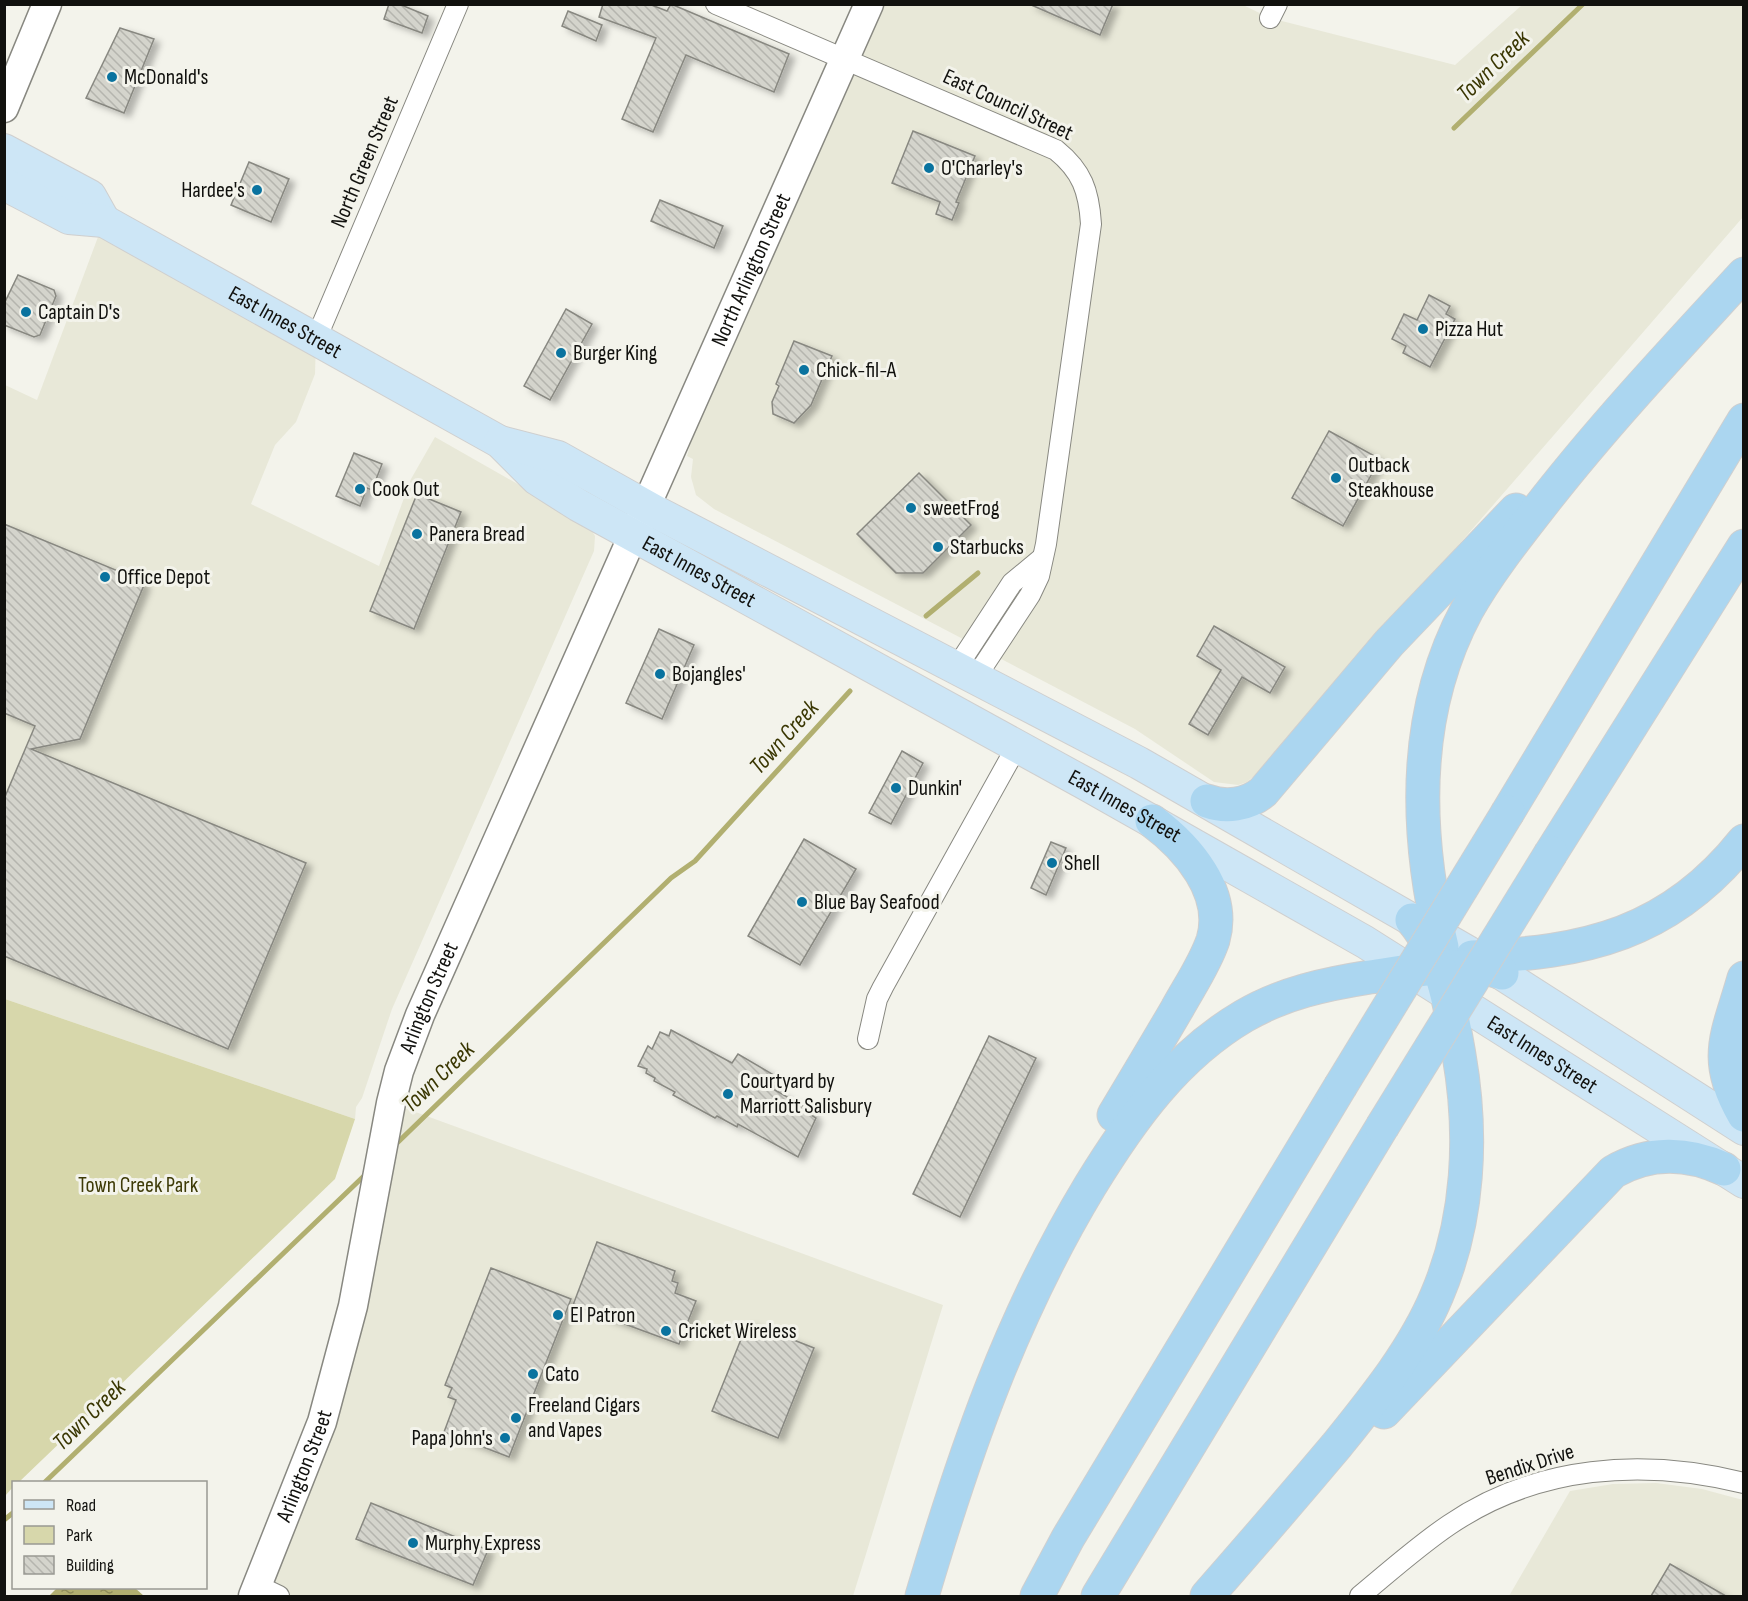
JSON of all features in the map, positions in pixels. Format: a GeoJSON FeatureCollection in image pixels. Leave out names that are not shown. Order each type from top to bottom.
{"type":"FeatureCollection","features":[{"type":"Feature","properties":{"kind":"highway"},"geometry":{"type":"LineString","coordinates":[[1217,1586],[1377,1394],[1419,1332],[1443,1280],[1462,1199],[1468,1134],[1462,1076],[1425,849],[1422,783],[1429,718],[1445,661],[1468,608],[1495,567],[1595,435],[1743,274]]}},
{"type":"Feature","properties":{"kind":"highway"},"geometry":{"type":"LineString","coordinates":[[1207,801],[1231,805],[1248,801],[1263,792],[1415,614],[1640,385]]}},
{"type":"Feature","properties":{"kind":"highway"},"geometry":{"type":"LineString","coordinates":[[1037,1596],[1068,1538],[1743,420]]}},
{"type":"Feature","properties":{"kind":"highway"},"geometry":{"type":"LineString","coordinates":[[1098,1596],[1382,1127],[1743,546]]}},
{"type":"Feature","properties":{"kind":"highway"},"geometry":{"type":"LineString","coordinates":[[922,1596],[979,1417],[1017,1321],[1070,1199],[1108,1125],[1193,981],[1214,937],[1214,907],[1205,879],[1185,851],[1152,821]]}},
{"type":"Feature","properties":{"kind":"highway"},"geometry":{"type":"LineString","coordinates":[[1017,1321],[1066,1227],[1109,1155],[1147,1102],[1192,1053],[1245,1015],[1290,995],[1338,983],[1442,964],[1556,951],[1588,945],[1620,934],[1649,920],[1691,893],[1716,871],[1743,841]]}},
{"type":"Feature","properties":{"kind":"highway"},"geometry":{"type":"LineString","coordinates":[[1743,978],[1725,1044],[1724,1059],[1727,1079],[1743,1114]]}},
{"type":"Feature","properties":{"kind":"highway"},"geometry":{"type":"LineString","coordinates":[[1217,1586],[1613,1172],[1644,1159],[1672,1155],[1701,1160],[1734,1176]]}},
{"type":"Feature","properties":{"kind":"main road"},"geometry":{"type":"LineString","coordinates":[[4,150],[90,196],[104,221]]}},
{"type":"Feature","properties":{"kind":"main road","name":"East Innes Street"},"geometry":{"type":"LineString","coordinates":[[4,184],[69,218],[104,221],[500,442],[543,483],[631,535],[1152,821],[1442,964],[1743,1129]]}},
{"type":"Feature","properties":{"kind":"main road","name":"East Innes Street"},"geometry":{"type":"LineString","coordinates":[[500,442],[558,457],[644,506],[967,672],[1207,801],[1442,964],[1734,1176]]}},
{"type":"Feature","properties":{"kind":"street"},"geometry":{"type":"LineString","coordinates":[[4,108],[47,4]]}},
{"type":"Feature","properties":{"kind":"street","name":"North Green Street"},"geometry":{"type":"LineString","coordinates":[[316,339],[458,4]]}},
{"type":"Feature","properties":{"kind":"street","name":"East Council Street"},"geometry":{"type":"LineString","coordinates":[[716,4],[1056,150],[1072,163],[1084,179],[1090,203],[1091,224],[1052,510],[1039,576],[1030,595],[967,672]]}},
{"type":"Feature","properties":{"kind":"street","name":"North Arlington Street"},"geometry":{"type":"LineString","coordinates":[[631,535],[869,4]]}},
{"type":"Feature","properties":{"kind":"street","name":"Arlington Street"},"geometry":{"type":"LineString","coordinates":[[259,1593],[322,1422],[353,1306],[399,1071],[459,922],[631,535]]}},
{"type":"Feature","properties":{"kind":"street"},"geometry":{"type":"LineString","coordinates":[[868,1039],[883,987],[1017,746]]}},
{"type":"Feature","properties":{"kind":"street","name":"Bendix Drive"},"geometry":{"type":"LineString","coordinates":[[1360,1596],[1450,1524],[1476,1509],[1531,1485],[1564,1476],[1627,1468],[1686,1472],[1743,1483]]}},
{"type":"Feature","properties":{"kind":"shaded area"},"geometry":{"type":"Polygon","coordinates":[[[873,5],[1243,5],[1270,18],[1455,65],[1522,5],[1743,5],[1743,217],[1272,760],[1247,782],[1238,785],[1214,782],[1135,729],[714,509],[696,495],[691,477],[693,459],[687,456],[691,442],[873,5]]]}},
{"type":"Feature","properties":{"kind":"shaded area"},"geometry":{"type":"Polygon","coordinates":[[[104,221],[316,339],[315,374],[296,422],[275,445],[251,504],[379,566],[411,479],[435,437],[588,524],[595,536],[594,551],[392,1009],[362,1098],[356,1107],[355,1119],[5,999],[5,385],[37,400],[104,221]]]}},
{"type":"Feature","properties":{"kind":"shaded area"},"geometry":{"type":"Polygon","coordinates":[[[391,1103],[943,1305],[853,1596],[253,1596],[353,1306],[391,1103]]]}},
{"type":"Feature","properties":{"kind":"shaded area"},"geometry":{"type":"Polygon","coordinates":[[[1656,1483],[1702,1489],[1743,1500],[1743,1596],[1509,1596],[1570,1491],[1613,1484],[1656,1483]]]}},
{"type":"Feature","properties":{"kind":"green space","name":"Town Creek Park"},"geometry":{"type":"Polygon","coordinates":[[[5,999],[355,1119],[335,1179],[20,1481],[12,1481],[12,1488],[5,1496],[5,999]]]}},
{"type":"Feature","properties":{"kind":"water"},"geometry":{"type":"Polygon","coordinates":[[[56,1589],[136,1589],[144,1596],[49,1596],[56,1589]]]}},
{"type":"Feature","properties":{"kind":"building"},"geometry":{"type":"Polygon","coordinates":[[[389,4],[399,4],[428,16],[422,33],[384,19],[389,4]]]}},
{"type":"Feature","properties":{"kind":"building"},"geometry":{"type":"Polygon","coordinates":[[[603,4],[649,4],[667,11],[671,4],[789,54],[774,92],[686,55],[653,132],[622,119],[656,38],[599,17],[603,4]]]}},
{"type":"Feature","properties":{"kind":"building"},"geometry":{"type":"Polygon","coordinates":[[[1029,4],[1113,4],[1100,35],[1029,4]]]}},
{"type":"Feature","properties":{"kind":"building"},"geometry":{"type":"Polygon","coordinates":[[[568,11],[602,25],[596,41],[562,26],[568,11]]]}},
{"type":"Feature","properties":{"kind":"building"},"geometry":{"type":"Polygon","coordinates":[[[120,28],[154,39],[124,113],[86,98],[120,28]]]}},
{"type":"Feature","properties":{"kind":"building"},"geometry":{"type":"Polygon","coordinates":[[[913,131],[975,156],[956,202],[959,203],[952,220],[936,214],[940,202],[892,183],[913,131]]]}},
{"type":"Feature","properties":{"kind":"building"},"geometry":{"type":"Polygon","coordinates":[[[249,162],[289,179],[271,222],[231,205],[249,162]]]}},
{"type":"Feature","properties":{"kind":"building"},"geometry":{"type":"Polygon","coordinates":[[[660,200],[723,226],[714,248],[651,221],[660,200]]]}},
{"type":"Feature","properties":{"kind":"building"},"geometry":{"type":"Polygon","coordinates":[[[18,275],[54,290],[56,296],[40,335],[34,337],[4,325],[4,304],[18,275]]]}},
{"type":"Feature","properties":{"kind":"building","name":"Pizza Hut"},"geometry":{"type":"Polygon","coordinates":[[[1429,295],[1450,306],[1446,314],[1455,319],[1430,367],[1403,353],[1406,346],[1392,339],[1404,314],[1417,320],[1429,295]]]}},
{"type":"Feature","properties":{"kind":"building"},"geometry":{"type":"Polygon","coordinates":[[[566,309],[592,324],[550,400],[524,386],[566,309]]]}},
{"type":"Feature","properties":{"kind":"building","name":"Chick-fil-A"},"geometry":{"type":"Polygon","coordinates":[[[794,341],[832,356],[811,405],[794,423],[773,414],[772,402],[779,386],[776,384],[794,341]]]}},
{"type":"Feature","properties":{"kind":"building","name":"Outback Steakhouse"},"geometry":{"type":"Polygon","coordinates":[[[1329,431],[1380,459],[1343,526],[1292,498],[1329,431]]]}},
{"type":"Feature","properties":{"kind":"building"},"geometry":{"type":"Polygon","coordinates":[[[354,453],[382,464],[372,490],[367,488],[360,506],[336,496],[354,453]]]}},
{"type":"Feature","properties":{"kind":"building"},"geometry":{"type":"Polygon","coordinates":[[[919,473],[971,525],[923,573],[896,573],[857,534],[919,473]]]}},
{"type":"Feature","properties":{"kind":"building"},"geometry":{"type":"Polygon","coordinates":[[[417,494],[461,512],[414,629],[370,611],[417,494]]]}},
{"type":"Feature","properties":{"kind":"building"},"geometry":{"type":"Polygon","coordinates":[[[4,524],[140,580],[144,585],[80,739],[31,749],[306,863],[228,1049],[4,956],[4,799],[35,726],[4,713],[4,524]]]}},
{"type":"Feature","properties":{"kind":"building"},"geometry":{"type":"Polygon","coordinates":[[[1214,626],[1285,667],[1270,693],[1242,677],[1208,735],[1189,724],[1221,670],[1197,656],[1214,626]]]}},
{"type":"Feature","properties":{"kind":"building","name":"Bojangles'"},"geometry":{"type":"Polygon","coordinates":[[[659,629],[694,645],[662,719],[626,703],[659,629]]]}},
{"type":"Feature","properties":{"kind":"building","name":"Dunkin'"},"geometry":{"type":"Polygon","coordinates":[[[902,751],[923,763],[891,824],[869,813],[902,751]]]}},
{"type":"Feature","properties":{"kind":"building","name":"Blue Bay Seafood"},"geometry":{"type":"Polygon","coordinates":[[[804,839],[856,869],[800,965],[748,936],[804,839]]]}},
{"type":"Feature","properties":{"kind":"building"},"geometry":{"type":"Polygon","coordinates":[[[1051,842],[1066,848],[1046,895],[1031,888],[1051,842]]]}},
{"type":"Feature","properties":{"kind":"building","name":"Courtyard by Marriott Salisbury"},"geometry":{"type":"Polygon","coordinates":[[[671,1030],[732,1063],[738,1054],[772,1074],[769,1079],[776,1083],[773,1089],[812,1111],[811,1115],[816,1118],[798,1157],[738,1124],[737,1127],[717,1116],[715,1118],[673,1095],[675,1092],[654,1081],[655,1078],[646,1073],[647,1069],[638,1066],[648,1046],[652,1049],[660,1032],[669,1036],[671,1030]]]}},
{"type":"Feature","properties":{"kind":"building"},"geometry":{"type":"Polygon","coordinates":[[[989,1036],[1036,1058],[960,1217],[913,1194],[989,1036]]]}},
{"type":"Feature","properties":{"kind":"building"},"geometry":{"type":"Polygon","coordinates":[[[597,1242],[675,1271],[672,1281],[678,1283],[675,1293],[696,1301],[679,1344],[573,1305],[597,1242]]]}},
{"type":"Feature","properties":{"kind":"building"},"geometry":{"type":"Polygon","coordinates":[[[491,1268],[571,1299],[509,1457],[444,1432],[456,1400],[448,1397],[452,1388],[445,1385],[491,1268]]]}},
{"type":"Feature","properties":{"kind":"building"},"geometry":{"type":"Polygon","coordinates":[[[748,1322],[814,1348],[778,1438],[712,1411],[748,1322]]]}},
{"type":"Feature","properties":{"kind":"building"},"geometry":{"type":"Polygon","coordinates":[[[371,1503],[488,1550],[473,1585],[356,1539],[371,1503]]]}},
{"type":"Feature","properties":{"kind":"building"},"geometry":{"type":"Polygon","coordinates":[[[1670,1564],[1726,1596],[1651,1596],[1670,1564]]]}},
{"type":"Feature","properties":{"kind":"waterway","name":"Town Creek"},"geometry":{"type":"LineString","coordinates":[[1454,128],[1583,4]]}},
{"type":"Feature","properties":{"kind":"waterway","name":"Town Creek"},"geometry":{"type":"LineString","coordinates":[[926,616],[978,573]]}},
{"type":"Feature","properties":{"kind":"waterway","name":"Town Creek"},"geometry":{"type":"LineString","coordinates":[[394,1146],[671,878],[695,861],[850,691]]}},
{"type":"Feature","properties":{"kind":"waterway","name":"Town Creek"},"geometry":{"type":"LineString","coordinates":[[46,1481],[366,1174]]}},
{"type":"Feature","properties":{"kind":"waterway","name":"Town Creek"},"geometry":{"type":"LineString","coordinates":[[4,1520],[12,1514]]}},
{"type":"Feature","properties":{"kind":"place","name":"McDonald's"},"geometry":{"type":"Point","coordinates":[112,77]}},
{"type":"Feature","properties":{"kind":"place","name":"O'Charley's"},"geometry":{"type":"Point","coordinates":[929,168]}},
{"type":"Feature","properties":{"kind":"place","name":"Hardee's"},"geometry":{"type":"Point","coordinates":[257,190]}},
{"type":"Feature","properties":{"kind":"place","name":"Captain D's"},"geometry":{"type":"Point","coordinates":[26,312]}},
{"type":"Feature","properties":{"kind":"place","name":"Pizza Hut"},"geometry":{"type":"Point","coordinates":[1423,329]}},
{"type":"Feature","properties":{"kind":"place","name":"Burger King"},"geometry":{"type":"Point","coordinates":[561,353]}},
{"type":"Feature","properties":{"kind":"place","name":"Chick-fil-A"},"geometry":{"type":"Point","coordinates":[804,370]}},
{"type":"Feature","properties":{"kind":"place","name":"Outback Steakhouse"},"geometry":{"type":"Point","coordinates":[1336,478]}},
{"type":"Feature","properties":{"kind":"place","name":"Cook Out"},"geometry":{"type":"Point","coordinates":[360,489]}},
{"type":"Feature","properties":{"kind":"place","name":"sweetFrog"},"geometry":{"type":"Point","coordinates":[911,508]}},
{"type":"Feature","properties":{"kind":"place","name":"Panera Bread"},"geometry":{"type":"Point","coordinates":[417,534]}},
{"type":"Feature","properties":{"kind":"place","name":"Starbucks"},"geometry":{"type":"Point","coordinates":[938,547]}},
{"type":"Feature","properties":{"kind":"place","name":"Office Depot"},"geometry":{"type":"Point","coordinates":[105,577]}},
{"type":"Feature","properties":{"kind":"place","name":"Bojangles'"},"geometry":{"type":"Point","coordinates":[660,674]}},
{"type":"Feature","properties":{"kind":"place","name":"Dunkin'"},"geometry":{"type":"Point","coordinates":[896,788]}},
{"type":"Feature","properties":{"kind":"place","name":"Shell"},"geometry":{"type":"Point","coordinates":[1052,863]}},
{"type":"Feature","properties":{"kind":"place","name":"Blue Bay Seafood"},"geometry":{"type":"Point","coordinates":[802,902]}},
{"type":"Feature","properties":{"kind":"place","name":"Courtyard by Marriott Salisbury"},"geometry":{"type":"Point","coordinates":[728,1094]}},
{"type":"Feature","properties":{"kind":"place","name":"El Patron"},"geometry":{"type":"Point","coordinates":[558,1315]}},
{"type":"Feature","properties":{"kind":"place","name":"Cricket Wireless"},"geometry":{"type":"Point","coordinates":[666,1331]}},
{"type":"Feature","properties":{"kind":"place","name":"Cato"},"geometry":{"type":"Point","coordinates":[533,1374]}},
{"type":"Feature","properties":{"kind":"place","name":"Freeland Cigars and Vapes"},"geometry":{"type":"Point","coordinates":[516,1418]}},
{"type":"Feature","properties":{"kind":"place","name":"Papa John's"},"geometry":{"type":"Point","coordinates":[505,1438]}},
{"type":"Feature","properties":{"kind":"place","name":"Murphy Express"},"geometry":{"type":"Point","coordinates":[413,1543]}}]}
